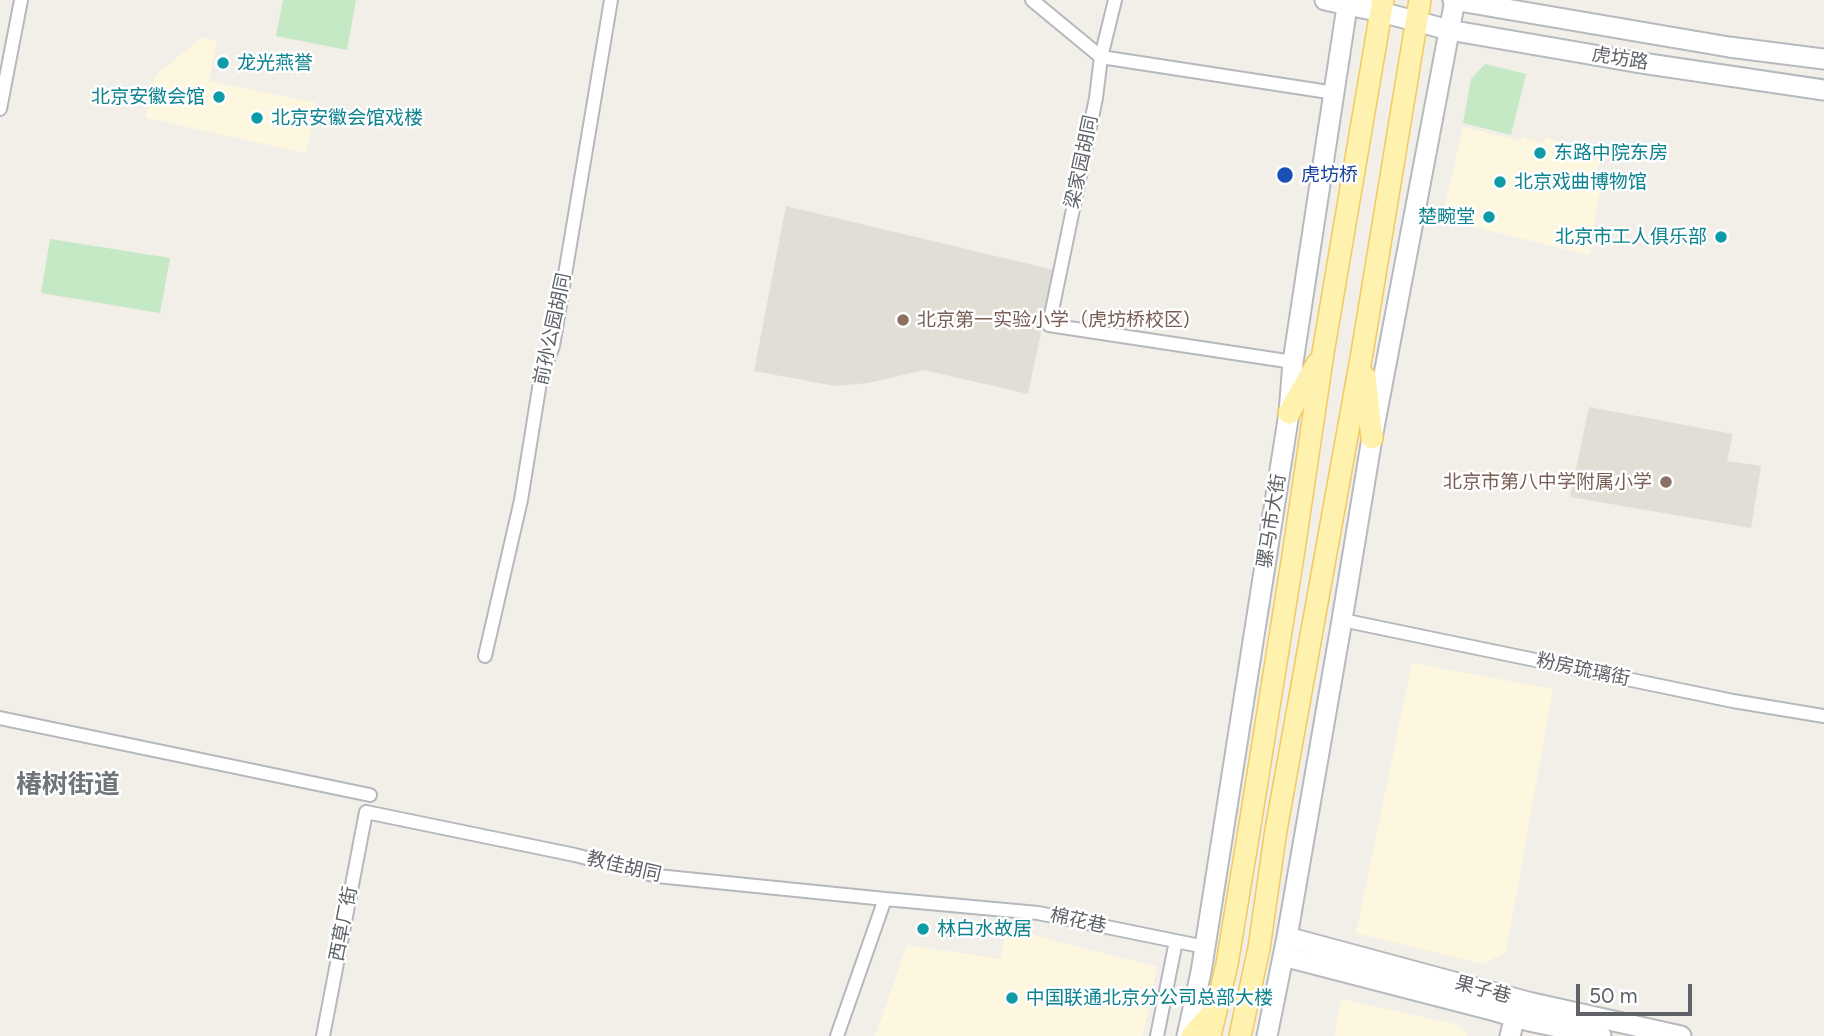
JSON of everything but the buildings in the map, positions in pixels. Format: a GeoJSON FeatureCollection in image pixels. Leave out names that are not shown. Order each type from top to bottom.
{"type":"FeatureCollection","features":[{"type":"Feature","properties":{"kind":"main road"},"geometry":{"type":"LineString","coordinates":[[1240,1036],[1259,948],[1276,830],[1362,353],[1420,0]]}},
{"type":"Feature","properties":{"kind":"main road","name":"骡马市大街"},"geometry":{"type":"LineString","coordinates":[[1210,1036],[1227,964],[1323,353],[1382,6]]}},
{"type":"Feature","properties":{"kind":"main road"},"geometry":{"type":"LineString","coordinates":[[1289,413],[1323,353]]}},
{"type":"Feature","properties":{"kind":"main road"},"geometry":{"type":"LineString","coordinates":[[1362,353],[1372,438]]}},
{"type":"Feature","properties":{"kind":"main road"},"geometry":{"type":"LineString","coordinates":[[1190,1036],[1217,1008]]}},
{"type":"Feature","properties":{"kind":"street"},"geometry":{"type":"LineString","coordinates":[[0,109],[21,0]]}},
{"type":"Feature","properties":{"kind":"street","name":"前孙公园胡同"},"geometry":{"type":"LineString","coordinates":[[485,656],[521,500],[541,376],[553,346],[611,0]]}},
{"type":"Feature","properties":{"kind":"street"},"geometry":{"type":"LineString","coordinates":[[1032,0],[1101,57],[1335,93]]}},
{"type":"Feature","properties":{"kind":"street","name":"梁家园胡同"},"geometry":{"type":"LineString","coordinates":[[1115,0],[1101,57],[1096,98],[1049,325],[1293,362]]}},
{"type":"Feature","properties":{"kind":"street","name":"虎坊路"},"geometry":{"type":"LineString","coordinates":[[1325,0],[1382,6],[1417,23],[1449,30],[1635,62],[1824,90]]}},
{"type":"Feature","properties":{"kind":"street"},"geometry":{"type":"LineString","coordinates":[[1267,1036],[1285,946],[1372,438],[1454,0]]}},
{"type":"Feature","properties":{"kind":"street","name":"虎坊路"},"geometry":{"type":"LineString","coordinates":[[1454,0],[1729,47],[1824,58]]}},
{"type":"Feature","properties":{"kind":"street","name":"骡马市大街"},"geometry":{"type":"LineString","coordinates":[[1190,1036],[1289,413],[1293,362],[1348,3]]}},
{"type":"Feature","properties":{"kind":"street","name":"粉房琉璃街"},"geometry":{"type":"LineString","coordinates":[[1342,620],[1733,701],[1824,716]]}},
{"type":"Feature","properties":{"kind":"street"},"geometry":{"type":"LineString","coordinates":[[0,718],[370,795]]}},
{"type":"Feature","properties":{"kind":"street","name":"教佳胡同"},"geometry":{"type":"LineString","coordinates":[[366,812],[575,855],[657,876],[885,899]]}},
{"type":"Feature","properties":{"kind":"street","name":"西草厂街"},"geometry":{"type":"LineString","coordinates":[[323,1036],[366,812]]}},
{"type":"Feature","properties":{"kind":"street"},"geometry":{"type":"LineString","coordinates":[[837,1036],[885,899]]}},
{"type":"Feature","properties":{"kind":"street","name":"棉花巷"},"geometry":{"type":"LineString","coordinates":[[885,899],[1038,912],[1205,947]]}},
{"type":"Feature","properties":{"kind":"street"},"geometry":{"type":"LineString","coordinates":[[1157,1036],[1176,941]]}},
{"type":"Feature","properties":{"kind":"street","name":"果子巷"},"geometry":{"type":"LineString","coordinates":[[1285,946],[1525,1019],[1601,1036]]}},
{"type":"Feature","properties":{"kind":"street"},"geometry":{"type":"LineString","coordinates":[[1510,1036],[1525,1019]]}},
{"type":"Feature","properties":{"kind":"street","name":"果子巷"},"geometry":{"type":"LineString","coordinates":[[1525,1019],[1681,1036]]}},
{"type":"Feature","properties":{"kind":"shaded area","name":"北京安徽会馆"},"geometry":{"type":"Polygon","coordinates":[[[202,37],[217,41],[209,81],[316,103],[306,153],[146,118],[154,77],[202,37]]]}},
{"type":"Feature","properties":{"kind":"shaded area"},"geometry":{"type":"Polygon","coordinates":[[[1463,127],[1521,141],[1522,137],[1544,143],[1546,138],[1558,141],[1557,146],[1563,148],[1563,151],[1599,160],[1597,172],[1610,174],[1607,190],[1600,190],[1589,255],[1442,219],[1463,127]]]}},
{"type":"Feature","properties":{"kind":"shaded area","name":"北京第一实验小学（虎坊桥校区)"},"geometry":{"type":"Polygon","coordinates":[[[786,206],[1054,270],[1028,394],[924,370],[868,383],[835,386],[754,371],[786,206]]]}},
{"type":"Feature","properties":{"kind":"shaded area","name":"北京市第八中学附属小学"},"geometry":{"type":"Polygon","coordinates":[[[1589,407],[1733,434],[1727,461],[1761,466],[1751,528],[1570,497],[1589,407]]]}},
{"type":"Feature","properties":{"kind":"shaded area"},"geometry":{"type":"Polygon","coordinates":[[[1412,663],[1553,689],[1506,952],[1483,964],[1356,933],[1412,663]]]}},
{"type":"Feature","properties":{"kind":"shaded area","name":"中国联通北京分公司总部大楼"},"geometry":{"type":"Polygon","coordinates":[[[1006,928],[1157,967],[1143,1036],[875,1036],[907,945],[1000,959],[1006,928]]]}},
{"type":"Feature","properties":{"kind":"shaded area"},"geometry":{"type":"Polygon","coordinates":[[[1341,999],[1459,1025],[1468,1036],[1334,1036],[1341,999]]]}},
{"type":"Feature","properties":{"kind":"green space"},"geometry":{"type":"Polygon","coordinates":[[[283,0],[356,0],[347,50],[276,36],[283,0]]]}},
{"type":"Feature","properties":{"kind":"green space"},"geometry":{"type":"Polygon","coordinates":[[[1485,64],[1526,74],[1511,135],[1463,123],[1471,79],[1485,64]]]}},
{"type":"Feature","properties":{"kind":"green space"},"geometry":{"type":"Polygon","coordinates":[[[50,239],[170,258],[160,313],[41,293],[50,239]]]}},
{"type":"Feature","properties":{"kind":"place","name":"龙光燕誉"},"geometry":{"type":"Point","coordinates":[223,63]}},
{"type":"Feature","properties":{"kind":"place","name":"北京安徽会馆"},"geometry":{"type":"Point","coordinates":[219,97]}},
{"type":"Feature","properties":{"kind":"place","name":"北京安徽会馆戏楼"},"geometry":{"type":"Point","coordinates":[257,118]}},
{"type":"Feature","properties":{"kind":"place","name":"东路中院东房"},"geometry":{"type":"Point","coordinates":[1540,153]}},
{"type":"Feature","properties":{"kind":"place","name":"虎坊桥"},"geometry":{"type":"Point","coordinates":[1285,175]}},
{"type":"Feature","properties":{"kind":"place","name":"北京戏曲博物馆"},"geometry":{"type":"Point","coordinates":[1500,182]}},
{"type":"Feature","properties":{"kind":"place","name":"楚畹堂"},"geometry":{"type":"Point","coordinates":[1489,217]}},
{"type":"Feature","properties":{"kind":"place","name":"北京市工人俱乐部"},"geometry":{"type":"Point","coordinates":[1721,237]}},
{"type":"Feature","properties":{"kind":"place","name":"北京第一实验小学（虎坊桥校区)"},"geometry":{"type":"Point","coordinates":[903,320]}},
{"type":"Feature","properties":{"kind":"place","name":"北京市第八中学附属小学"},"geometry":{"type":"Point","coordinates":[1666,482]}},
{"type":"Feature","properties":{"kind":"place","name":"林白水故居"},"geometry":{"type":"Point","coordinates":[923,929]}},
{"type":"Feature","properties":{"kind":"place","name":"中国联通北京分公司总部大楼"},"geometry":{"type":"Point","coordinates":[1012,998]}},
{"type":"Feature","properties":{"kind":"district","name":"椿树街道"},"geometry":{"type":"Point","coordinates":[68,785]}}]}
